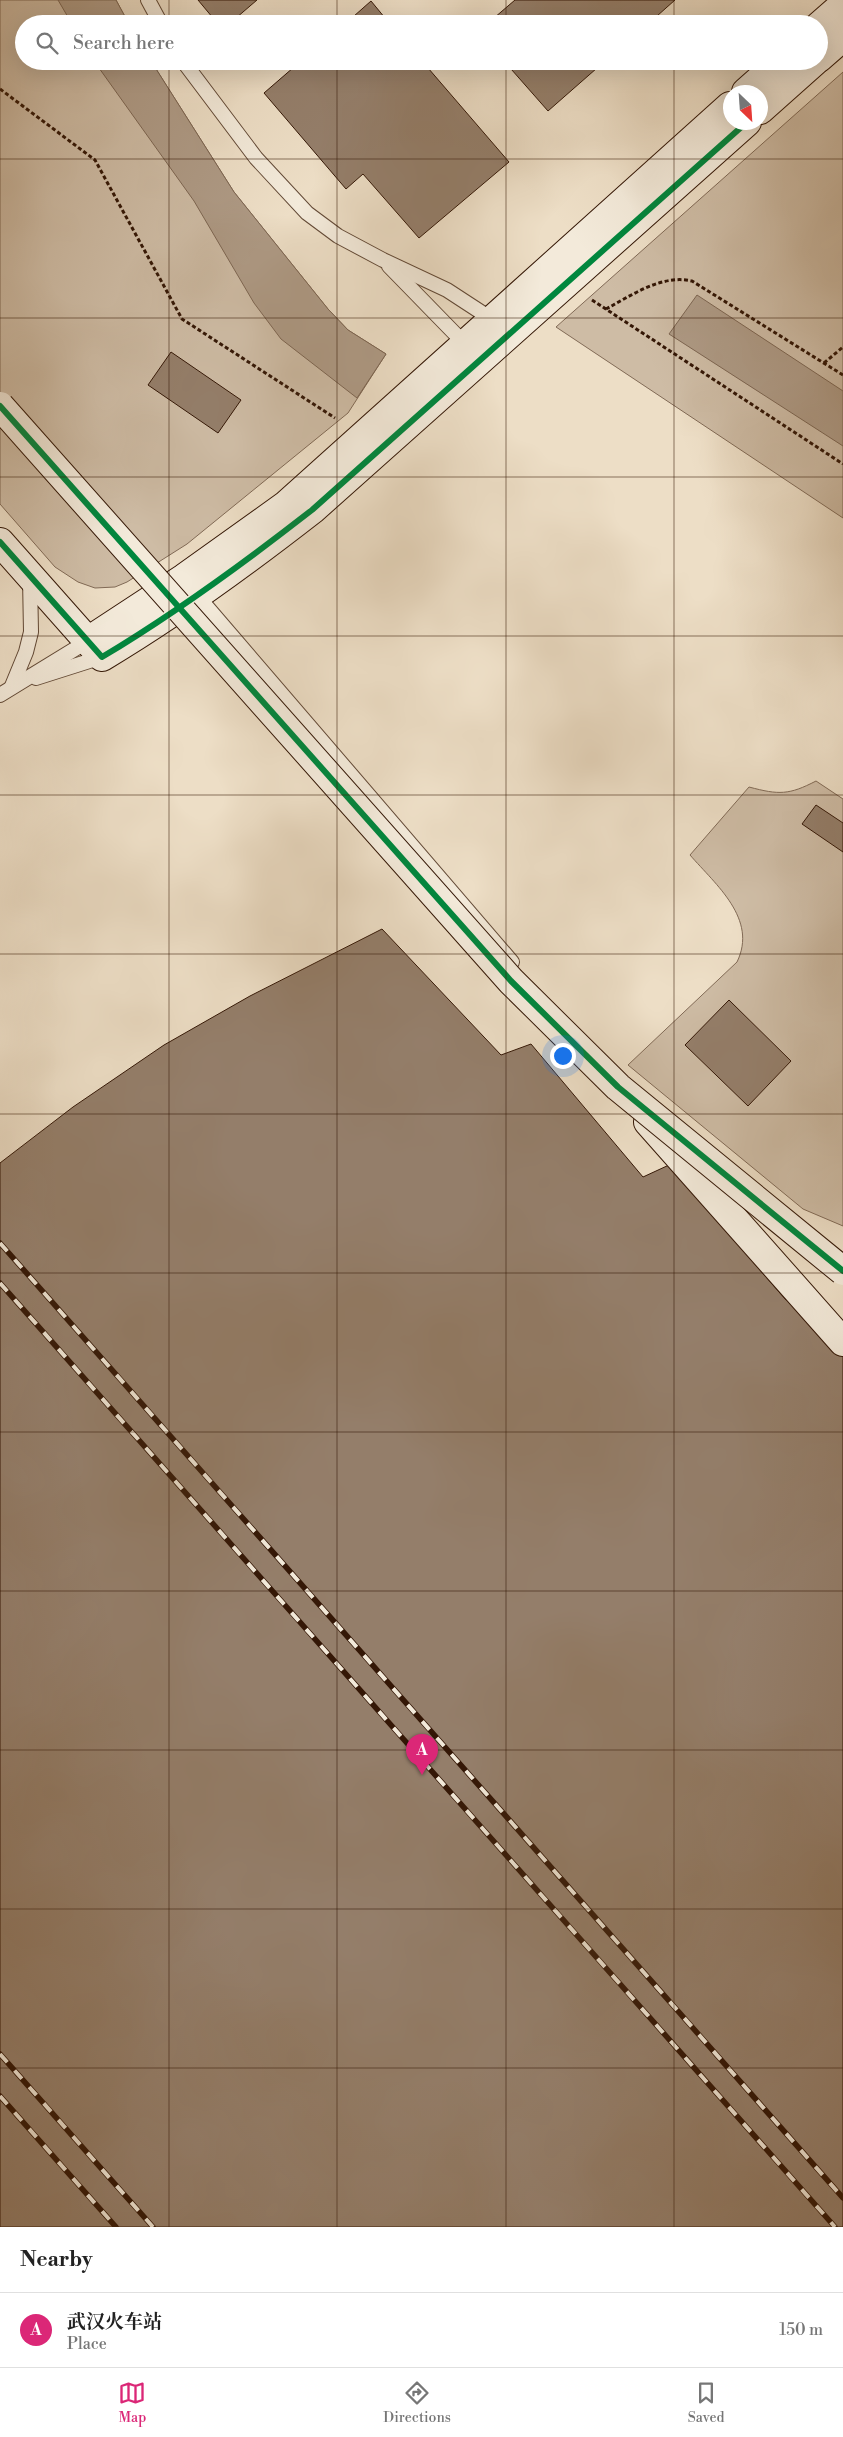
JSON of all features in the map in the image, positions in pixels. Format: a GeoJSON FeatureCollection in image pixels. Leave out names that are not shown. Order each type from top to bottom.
{"type":"FeatureCollection","features":[{"type":"Feature","properties":{"kind":"street"},"geometry":{"type":"LineString","coordinates":[[828,18],[843,5]]}},
{"type":"Feature","properties":{"kind":"street"},"geometry":{"type":"LineString","coordinates":[[828,50],[843,37]]}},
{"type":"Feature","properties":{"kind":"street"},"geometry":{"type":"LineString","coordinates":[[754,85],[771,70]]}},
{"type":"Feature","properties":{"kind":"street"},"geometry":{"type":"LineString","coordinates":[[768,103],[806,70]]}},
{"type":"Feature","properties":{"kind":"street"},"geometry":{"type":"LineString","coordinates":[[0,542],[95,649],[146,631],[190,587],[286,505],[466,345],[723,112]]}},
{"type":"Feature","properties":{"kind":"street"},"geometry":{"type":"LineString","coordinates":[[190,587],[240,566],[312,510],[738,130]]}},
{"type":"Feature","properties":{"kind":"street"},"geometry":{"type":"LineString","coordinates":[[0,406],[510,981],[618,1087],[843,1342]]}},
{"type":"Feature","properties":{"kind":"street"},"geometry":{"type":"LineString","coordinates":[[618,1087],[843,1271]]}},
{"type":"Feature","properties":{"kind":"lane"},"geometry":{"type":"LineString","coordinates":[[148,0],[156,15]]}},
{"type":"Feature","properties":{"kind":"lane"},"geometry":{"type":"LineString","coordinates":[[190,70],[244,143],[289,196],[307,213],[338,236],[383,260],[447,290],[493,320]]}},
{"type":"Feature","properties":{"kind":"lane"},"geometry":{"type":"LineString","coordinates":[[383,260],[466,345]]}},
{"type":"Feature","properties":{"kind":"lane"},"geometry":{"type":"LineString","coordinates":[[12,686],[26,652],[30,632],[30,576]]}},
{"type":"Feature","properties":{"kind":"lane"},"geometry":{"type":"LineString","coordinates":[[190,587],[543,997],[590,1047],[843,1284]]}},
{"type":"Feature","properties":{"kind":"lane"},"geometry":{"type":"LineString","coordinates":[[12,686],[95,649]]}},
{"type":"Feature","properties":{"kind":"lane"},"geometry":{"type":"LineString","coordinates":[[0,695],[12,686],[95,649]]}},
{"type":"Feature","properties":{"kind":"path"},"geometry":{"type":"LineString","coordinates":[[0,89],[95,160],[182,319],[342,423]]}},
{"type":"Feature","properties":{"kind":"path"},"geometry":{"type":"LineString","coordinates":[[606,309],[634,294],[664,282],[679,278],[692,281],[843,375]]}},
{"type":"Feature","properties":{"kind":"path"},"geometry":{"type":"LineString","coordinates":[[586,296],[843,464]]}},
{"type":"Feature","properties":{"kind":"path"},"geometry":{"type":"LineString","coordinates":[[824,363],[843,347]]}},
{"type":"Feature","properties":{"kind":"shaded area"},"geometry":{"type":"Polygon","coordinates":[[[0,0],[116,0],[124,15],[15,15],[15,70],[157,70],[234,192],[328,309],[348,330],[386,354],[348,413],[187,544],[127,582],[115,587],[95,588],[78,582],[55,567],[0,504],[0,0]]]}},
{"type":"Feature","properties":{"kind":"shaded area"},"geometry":{"type":"Polygon","coordinates":[[[58,0],[116,0],[124,15],[67,15],[58,0]]]}},
{"type":"Feature","properties":{"kind":"shaded area"},"geometry":{"type":"Polygon","coordinates":[[[100,70],[157,70],[234,192],[328,309],[348,330],[386,354],[357,398],[281,339],[254,303],[194,201],[100,70]]]}},
{"type":"Feature","properties":{"kind":"shaded area"},"geometry":{"type":"Polygon","coordinates":[[[843,72],[843,518],[556,327],[843,72]]]}},
{"type":"Feature","properties":{"kind":"shaded area"},"geometry":{"type":"Polygon","coordinates":[[[697,295],[843,391],[843,446],[669,334],[697,295]]]}},
{"type":"Feature","properties":{"kind":"shaded area"},"geometry":{"type":"Polygon","coordinates":[[[816,781],[843,799],[843,1226],[803,1209],[628,1065],[737,962],[742,946],[742,931],[738,917],[731,904],[690,855],[749,787],[784,792],[798,789],[816,781]]]}},
{"type":"Feature","properties":{"kind":"building"},"geometry":{"type":"Polygon","coordinates":[[[198,0],[257,0],[240,15],[210,15],[198,0]]]}},
{"type":"Feature","properties":{"kind":"building"},"geometry":{"type":"Polygon","coordinates":[[[515,0],[675,0],[658,15],[498,15],[515,0]]]}},
{"type":"Feature","properties":{"kind":"building"},"geometry":{"type":"Polygon","coordinates":[[[371,1],[383,15],[355,15],[371,1]]]}},
{"type":"Feature","properties":{"kind":"building"},"geometry":{"type":"Polygon","coordinates":[[[291,70],[430,70],[509,162],[419,238],[363,174],[346,189],[264,93],[291,70]]]}},
{"type":"Feature","properties":{"kind":"building"},"geometry":{"type":"Polygon","coordinates":[[[512,70],[595,70],[548,111],[512,70]]]}},
{"type":"Feature","properties":{"kind":"building"},"geometry":{"type":"Polygon","coordinates":[[[171,352],[241,400],[218,433],[148,385],[171,352]]]}},
{"type":"Feature","properties":{"kind":"building"},"geometry":{"type":"Polygon","coordinates":[[[816,805],[843,823],[843,852],[802,824],[816,805]]]}},
{"type":"Feature","properties":{"kind":"building"},"geometry":{"type":"Polygon","coordinates":[[[382,929],[501,1055],[531,1044],[643,1177],[669,1165],[786,1300],[813,1290],[843,1323],[843,2227],[0,2227],[0,1163],[73,1107],[164,1045],[250,996],[382,929]]]}},
{"type":"Feature","properties":{"kind":"building"},"geometry":{"type":"Polygon","coordinates":[[[729,1000],[791,1061],[748,1106],[685,1045],[729,1000]]]}},
{"type":"Feature","properties":{"kind":"railway"},"geometry":{"type":"LineString","coordinates":[[0,1243],[843,2198]]}},
{"type":"Feature","properties":{"kind":"railway"},"geometry":{"type":"LineString","coordinates":[[0,1283],[835,2227]]}},
{"type":"Feature","properties":{"kind":"railway"},"geometry":{"type":"LineString","coordinates":[[0,2054],[153,2227]]}},
{"type":"Feature","properties":{"kind":"railway"},"geometry":{"type":"LineString","coordinates":[[0,2096],[116,2227]]}},
{"type":"Feature","properties":{"kind":"cycle path"},"geometry":{"type":"LineString","coordinates":[[0,542],[102,657],[209,587],[312,510],[738,130]]}},
{"type":"Feature","properties":{"kind":"cycle path"},"geometry":{"type":"LineString","coordinates":[[0,406],[511,981],[618,1087],[843,1271]]}},
{"type":"Feature","properties":{"kind":"place","name":"武汉火车站"},"geometry":{"type":"Point","coordinates":[422,1775]}}]}
